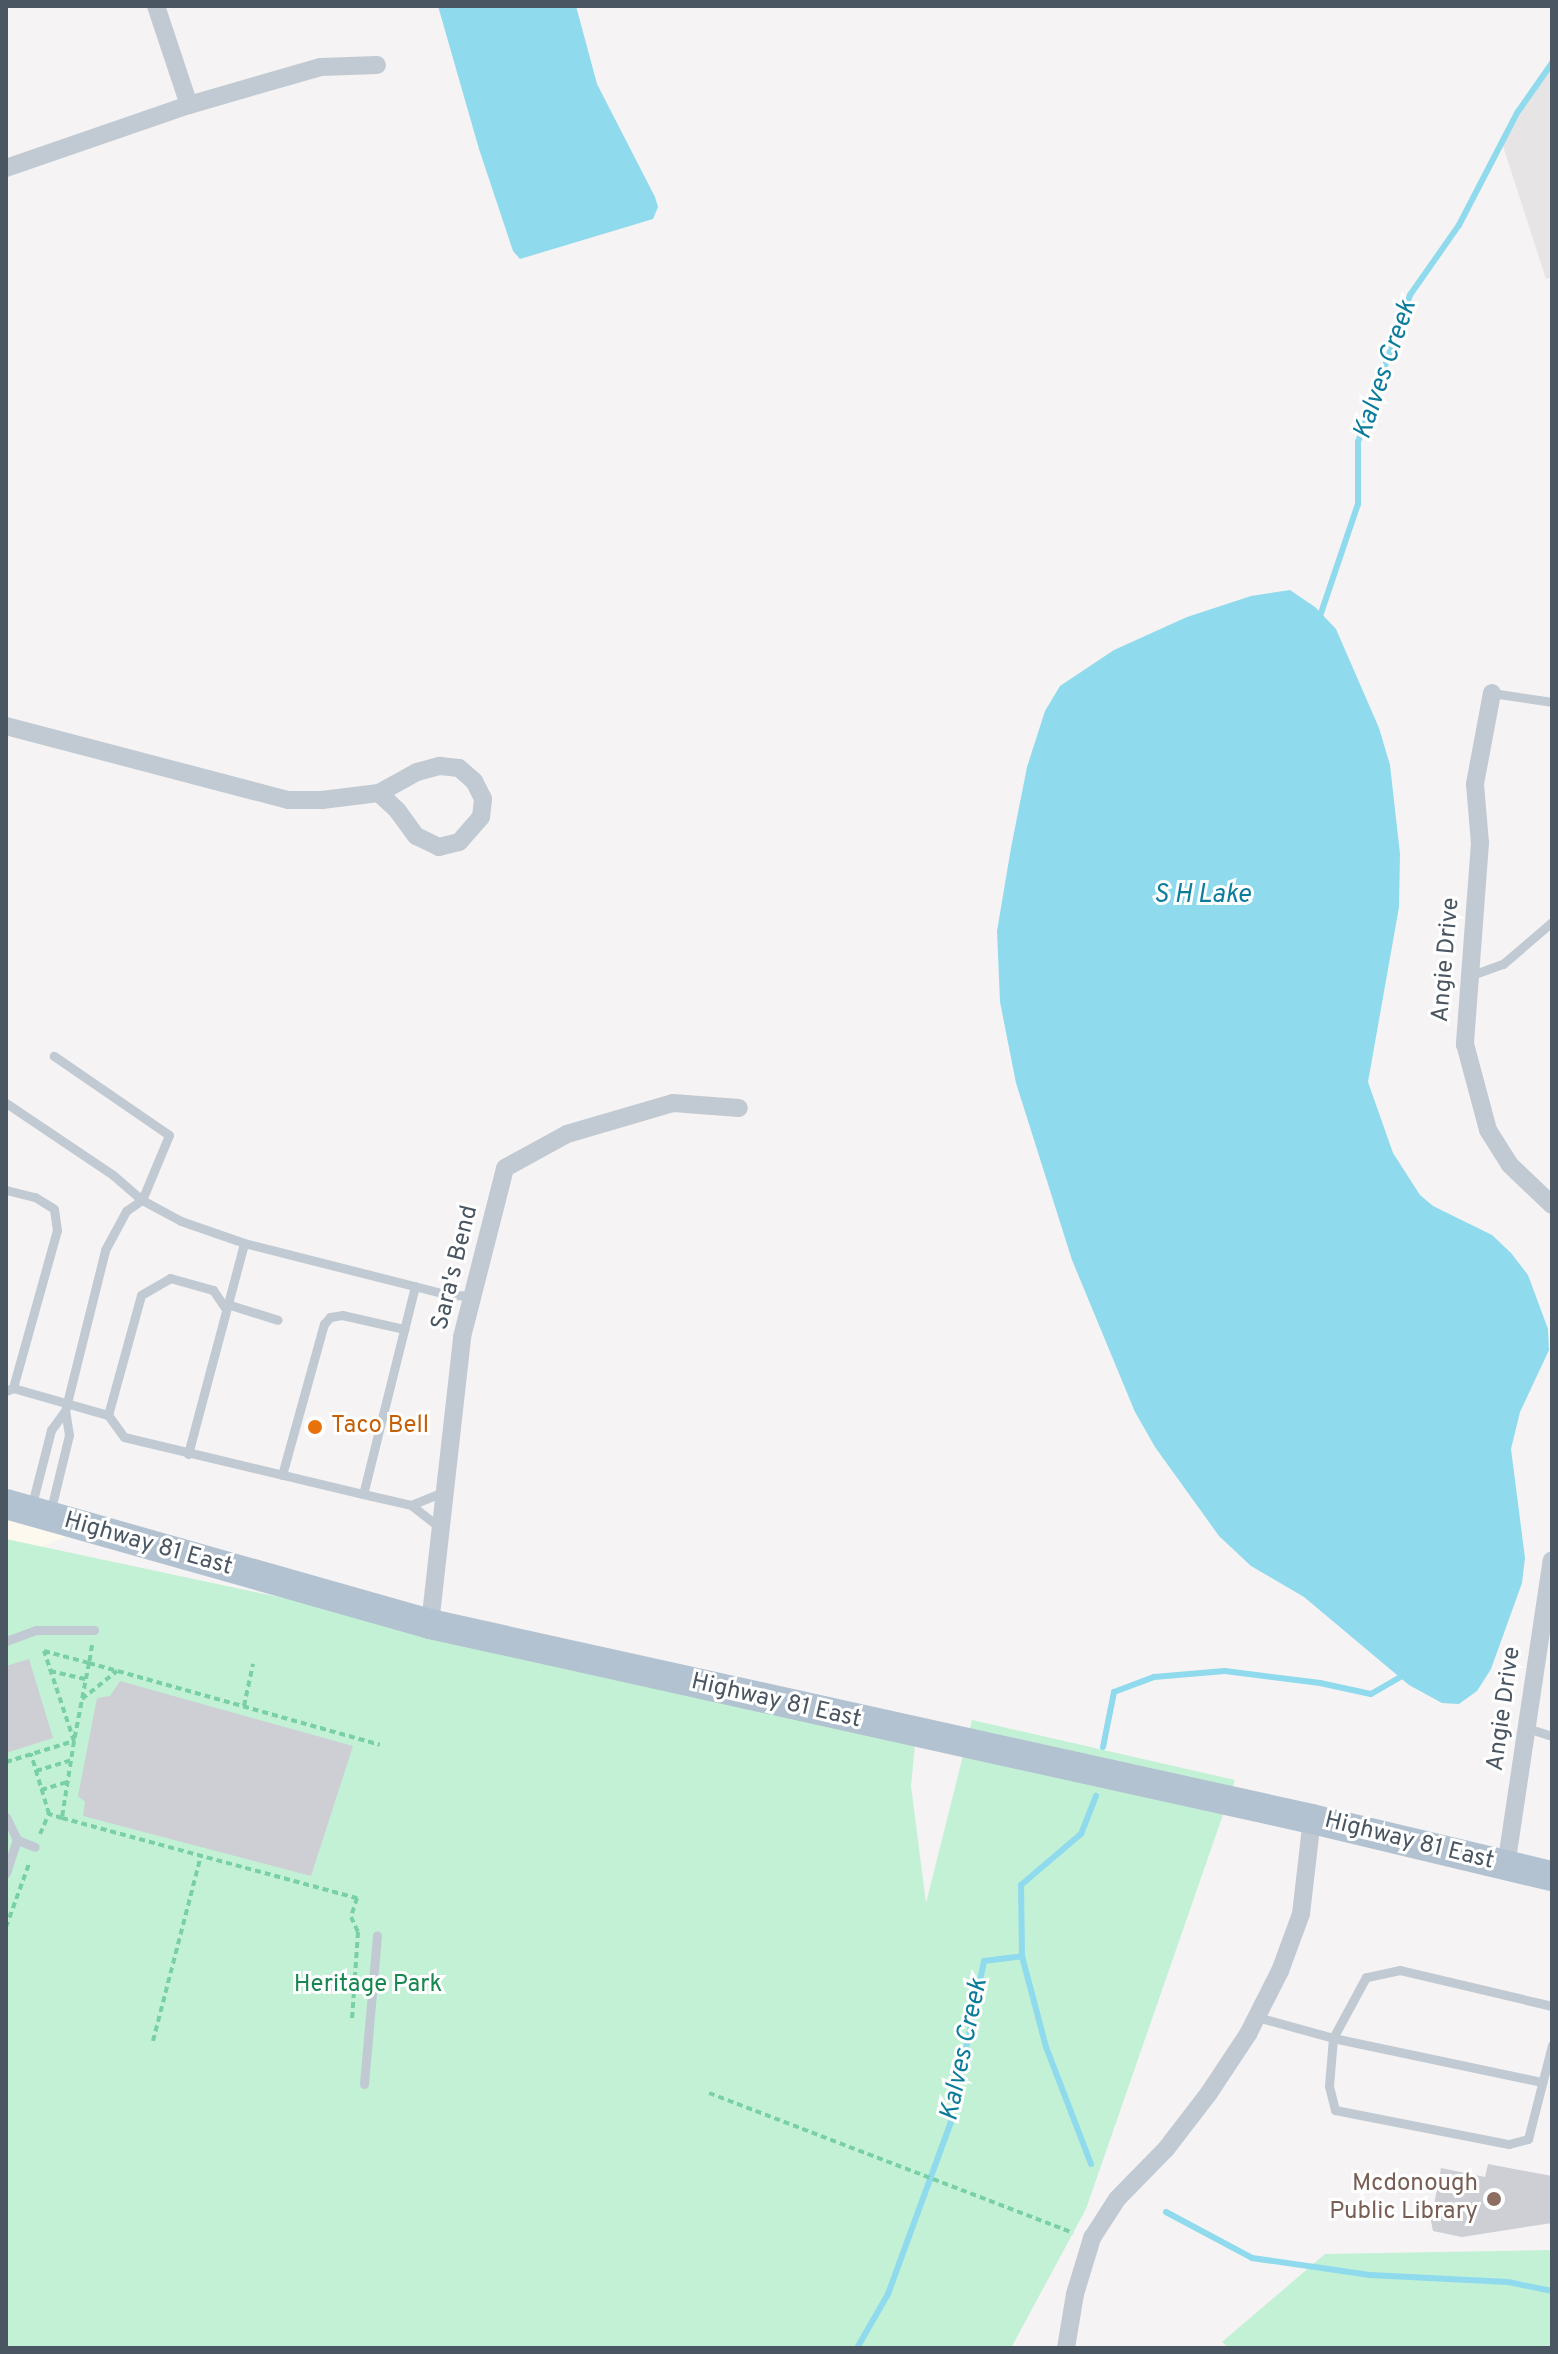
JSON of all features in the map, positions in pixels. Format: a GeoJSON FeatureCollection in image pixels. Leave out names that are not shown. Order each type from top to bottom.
{"type":"FeatureCollection","features":[{"type":"Feature","properties":{"kind":"main road","name":"Highway 81 East"},"geometry":{"type":"LineString","coordinates":[[28,1511],[430,1624],[1312,1819],[1552,1876]]}},
{"type":"Feature","properties":{"kind":"street"},"geometry":{"type":"LineString","coordinates":[[156,6],[189,105]]}},
{"type":"Feature","properties":{"kind":"street"},"geometry":{"type":"LineString","coordinates":[[6,168],[189,105],[321,67],[377,65]]}},
{"type":"Feature","properties":{"kind":"street","name":"Angie Drive"},"geometry":{"type":"LineString","coordinates":[[1492,693],[1475,784],[1480,843],[1465,1044],[1488,1130],[1510,1165],[1552,1205]]}},
{"type":"Feature","properties":{"kind":"street"},"geometry":{"type":"LineString","coordinates":[[6,726],[288,800],[322,800],[379,793],[417,772],[440,766],[459,768],[474,781],[483,799],[481,817],[459,842],[439,847],[416,836],[397,810],[379,793]]}},
{"type":"Feature","properties":{"kind":"street","name":"Sara's Bend"},"geometry":{"type":"LineString","coordinates":[[430,1624],[462,1337],[505,1168],[567,1134],[673,1103],[739,1108]]}},
{"type":"Feature","properties":{"kind":"street","name":"Angie Drive"},"geometry":{"type":"LineString","coordinates":[[1506,1866],[1552,1560]]}},
{"type":"Feature","properties":{"kind":"street"},"geometry":{"type":"LineString","coordinates":[[1066,2348],[1075,2294],[1092,2238],[1117,2199],[1166,2149],[1209,2093],[1257,2017],[1280,1971],[1301,1914],[1312,1819]]}},
{"type":"Feature","properties":{"kind":"lane"},"geometry":{"type":"LineString","coordinates":[[1492,693],[1552,702]]}},
{"type":"Feature","properties":{"kind":"lane"},"geometry":{"type":"LineString","coordinates":[[1472,975],[1503,964],[1552,922]]}},
{"type":"Feature","properties":{"kind":"lane"},"geometry":{"type":"LineString","coordinates":[[28,1511],[69,1435],[66,1408],[105,1250],[126,1211],[142,1200],[169,1135],[54,1056]]}},
{"type":"Feature","properties":{"kind":"lane"},"geometry":{"type":"LineString","coordinates":[[6,1103],[113,1175],[142,1200],[181,1221],[244,1243],[450,1295],[473,1296]]}},
{"type":"Feature","properties":{"kind":"lane"},"geometry":{"type":"LineString","coordinates":[[6,1190],[35,1197],[54,1209],[57,1230],[10,1390],[66,1408],[108,1415],[124,1437],[411,1505],[441,1528]]}},
{"type":"Feature","properties":{"kind":"lane"},"geometry":{"type":"LineString","coordinates":[[188,1454],[244,1243]]}},
{"type":"Feature","properties":{"kind":"lane"},"geometry":{"type":"LineString","coordinates":[[108,1415],[141,1295],[170,1278],[213,1290],[226,1307],[278,1320]]}},
{"type":"Feature","properties":{"kind":"lane"},"geometry":{"type":"LineString","coordinates":[[363,1494],[415,1286]]}},
{"type":"Feature","properties":{"kind":"lane"},"geometry":{"type":"LineString","coordinates":[[282,1475],[324,1324],[330,1317],[363,1319],[404,1329]]}},
{"type":"Feature","properties":{"kind":"lane"},"geometry":{"type":"LineString","coordinates":[[28,1511],[51,1430],[66,1408]]}},
{"type":"Feature","properties":{"kind":"lane"},"geometry":{"type":"LineString","coordinates":[[411,1505],[445,1490]]}},
{"type":"Feature","properties":{"kind":"lane"},"geometry":{"type":"LineString","coordinates":[[6,1641],[36,1630],[94,1630]]}},
{"type":"Feature","properties":{"kind":"lane"},"geometry":{"type":"LineString","coordinates":[[1527,1728],[1552,1736]]}},
{"type":"Feature","properties":{"kind":"lane"},"geometry":{"type":"LineString","coordinates":[[6,1817],[17,1840],[35,1847]]}},
{"type":"Feature","properties":{"kind":"lane"},"geometry":{"type":"LineString","coordinates":[[6,1873],[17,1840]]}},
{"type":"Feature","properties":{"kind":"lane"},"geometry":{"type":"LineString","coordinates":[[364,2084],[377,1936]]}},
{"type":"Feature","properties":{"kind":"lane"},"geometry":{"type":"LineString","coordinates":[[1552,2006],[1400,1970],[1366,1977],[1333,2038],[1329,2086],[1335,2110],[1509,2144],[1528,2139],[1552,2045]]}},
{"type":"Feature","properties":{"kind":"lane"},"geometry":{"type":"LineString","coordinates":[[1257,2017],[1333,2038],[1542,2082]]}},
{"type":"Feature","properties":{"kind":"path"},"geometry":{"type":"LineString","coordinates":[[74,1741],[44,1651],[380,1745]]}},
{"type":"Feature","properties":{"kind":"path"},"geometry":{"type":"LineString","coordinates":[[62,1818],[89,1663]]}},
{"type":"Feature","properties":{"kind":"path"},"geometry":{"type":"LineString","coordinates":[[244,1706],[253,1664]]}},
{"type":"Feature","properties":{"kind":"path"},"geometry":{"type":"LineString","coordinates":[[50,1671],[86,1679]]}},
{"type":"Feature","properties":{"kind":"path"},"geometry":{"type":"LineString","coordinates":[[82,1699],[117,1671]]}},
{"type":"Feature","properties":{"kind":"path"},"geometry":{"type":"LineString","coordinates":[[6,1762],[74,1741]]}},
{"type":"Feature","properties":{"kind":"path"},"geometry":{"type":"LineString","coordinates":[[6,1927],[49,1814],[31,1754]]}},
{"type":"Feature","properties":{"kind":"path"},"geometry":{"type":"LineString","coordinates":[[36,1771],[71,1760]]}},
{"type":"Feature","properties":{"kind":"path"},"geometry":{"type":"LineString","coordinates":[[41,1790],[67,1782]]}},
{"type":"Feature","properties":{"kind":"path"},"geometry":{"type":"LineString","coordinates":[[49,1814],[357,1898],[351,1917],[358,1932],[352,2022]]}},
{"type":"Feature","properties":{"kind":"path"},"geometry":{"type":"LineString","coordinates":[[153,2041],[201,1856]]}},
{"type":"Feature","properties":{"kind":"path"},"geometry":{"type":"LineString","coordinates":[[709,2093],[1075,2234]]}},
{"type":"Feature","properties":{"kind":"shaded area"},"geometry":{"type":"Polygon","coordinates":[[[1552,63],[1552,277],[1546,279],[1502,143],[1552,63]]]}},
{"type":"Feature","properties":{"kind":"shaded area"},"geometry":{"type":"Polygon","coordinates":[[[6,1500],[101,1521],[6,1563],[6,1500]]]}},
{"type":"Feature","properties":{"kind":"green space","name":"Heritage Park"},"geometry":{"type":"Polygon","coordinates":[[[6,1539],[916,1733],[911,1786],[926,1903],[972,1720],[1235,1780],[1086,2209],[1011,2348],[6,2348],[6,1539]]]}},
{"type":"Feature","properties":{"kind":"green space"},"geometry":{"type":"Polygon","coordinates":[[[1552,2250],[1552,2348],[1229,2348],[1222,2342],[1325,2254],[1552,2250]]]}},
{"type":"Feature","properties":{"kind":"water"},"geometry":{"type":"Polygon","coordinates":[[[438,6],[576,6],[597,84],[655,197],[658,207],[653,219],[520,259],[513,251],[479,149],[438,6]]]}},
{"type":"Feature","properties":{"kind":"water","name":"S H Lake"},"geometry":{"type":"Polygon","coordinates":[[[1290,590],[1315,607],[1336,629],[1379,728],[1390,765],[1400,854],[1399,907],[1368,1082],[1393,1153],[1420,1195],[1433,1206],[1492,1235],[1511,1253],[1528,1275],[1548,1329],[1549,1350],[1520,1412],[1511,1449],[1525,1558],[1522,1583],[1491,1669],[1477,1691],[1459,1704],[1442,1703],[1409,1685],[1304,1597],[1251,1566],[1219,1536],[1155,1447],[1135,1412],[1072,1260],[1016,1083],[1000,1002],[997,931],[1011,848],[1027,767],[1045,711],[1060,686],[1114,650],[1187,617],[1251,596],[1290,590]]]}},
{"type":"Feature","properties":{"kind":"building"},"geometry":{"type":"Polygon","coordinates":[[[29,1659],[53,1738],[6,1753],[6,1666],[29,1659]]]}},
{"type":"Feature","properties":{"kind":"building"},"geometry":{"type":"Polygon","coordinates":[[[120,1681],[353,1746],[311,1876],[83,1816],[85,1802],[78,1796],[97,1698],[110,1696],[120,1681]]]}},
{"type":"Feature","properties":{"kind":"building","name":"Mcdonough Public Library"},"geometry":{"type":"Polygon","coordinates":[[[1488,2164],[1552,2176],[1552,2223],[1462,2237],[1433,2231],[1431,2221],[1441,2168],[1485,2177],[1488,2164]]]}},
{"type":"Feature","properties":{"kind":"waterway","name":"Kalves Creek"},"geometry":{"type":"LineString","coordinates":[[1318,622],[1358,504],[1358,442],[1410,295],[1459,225],[1517,113],[1552,63]]}},
{"type":"Feature","properties":{"kind":"waterway","name":"Kalves Creek"},"geometry":{"type":"LineString","coordinates":[[1103,1747],[1114,1692],[1154,1677],[1225,1671],[1320,1683],[1371,1694],[1404,1675]]}},
{"type":"Feature","properties":{"kind":"waterway"},"geometry":{"type":"LineString","coordinates":[[1091,2164],[1046,2047],[1022,1956],[1021,1885],[1081,1834],[1096,1796]]}},
{"type":"Feature","properties":{"kind":"waterway","name":"Kalves Creek"},"geometry":{"type":"LineString","coordinates":[[857,2348],[888,2294],[951,2122],[984,1961],[1022,1956]]}},
{"type":"Feature","properties":{"kind":"waterway"},"geometry":{"type":"LineString","coordinates":[[1166,2212],[1252,2258],[1370,2275],[1508,2282],[1552,2291]]}},
{"type":"Feature","properties":{"kind":"place","name":"Taco Bell"},"geometry":{"type":"Point","coordinates":[315,1427]}},
{"type":"Feature","properties":{"kind":"place","name":"Mcdonough Public Library"},"geometry":{"type":"Point","coordinates":[1494,2199]}}]}
